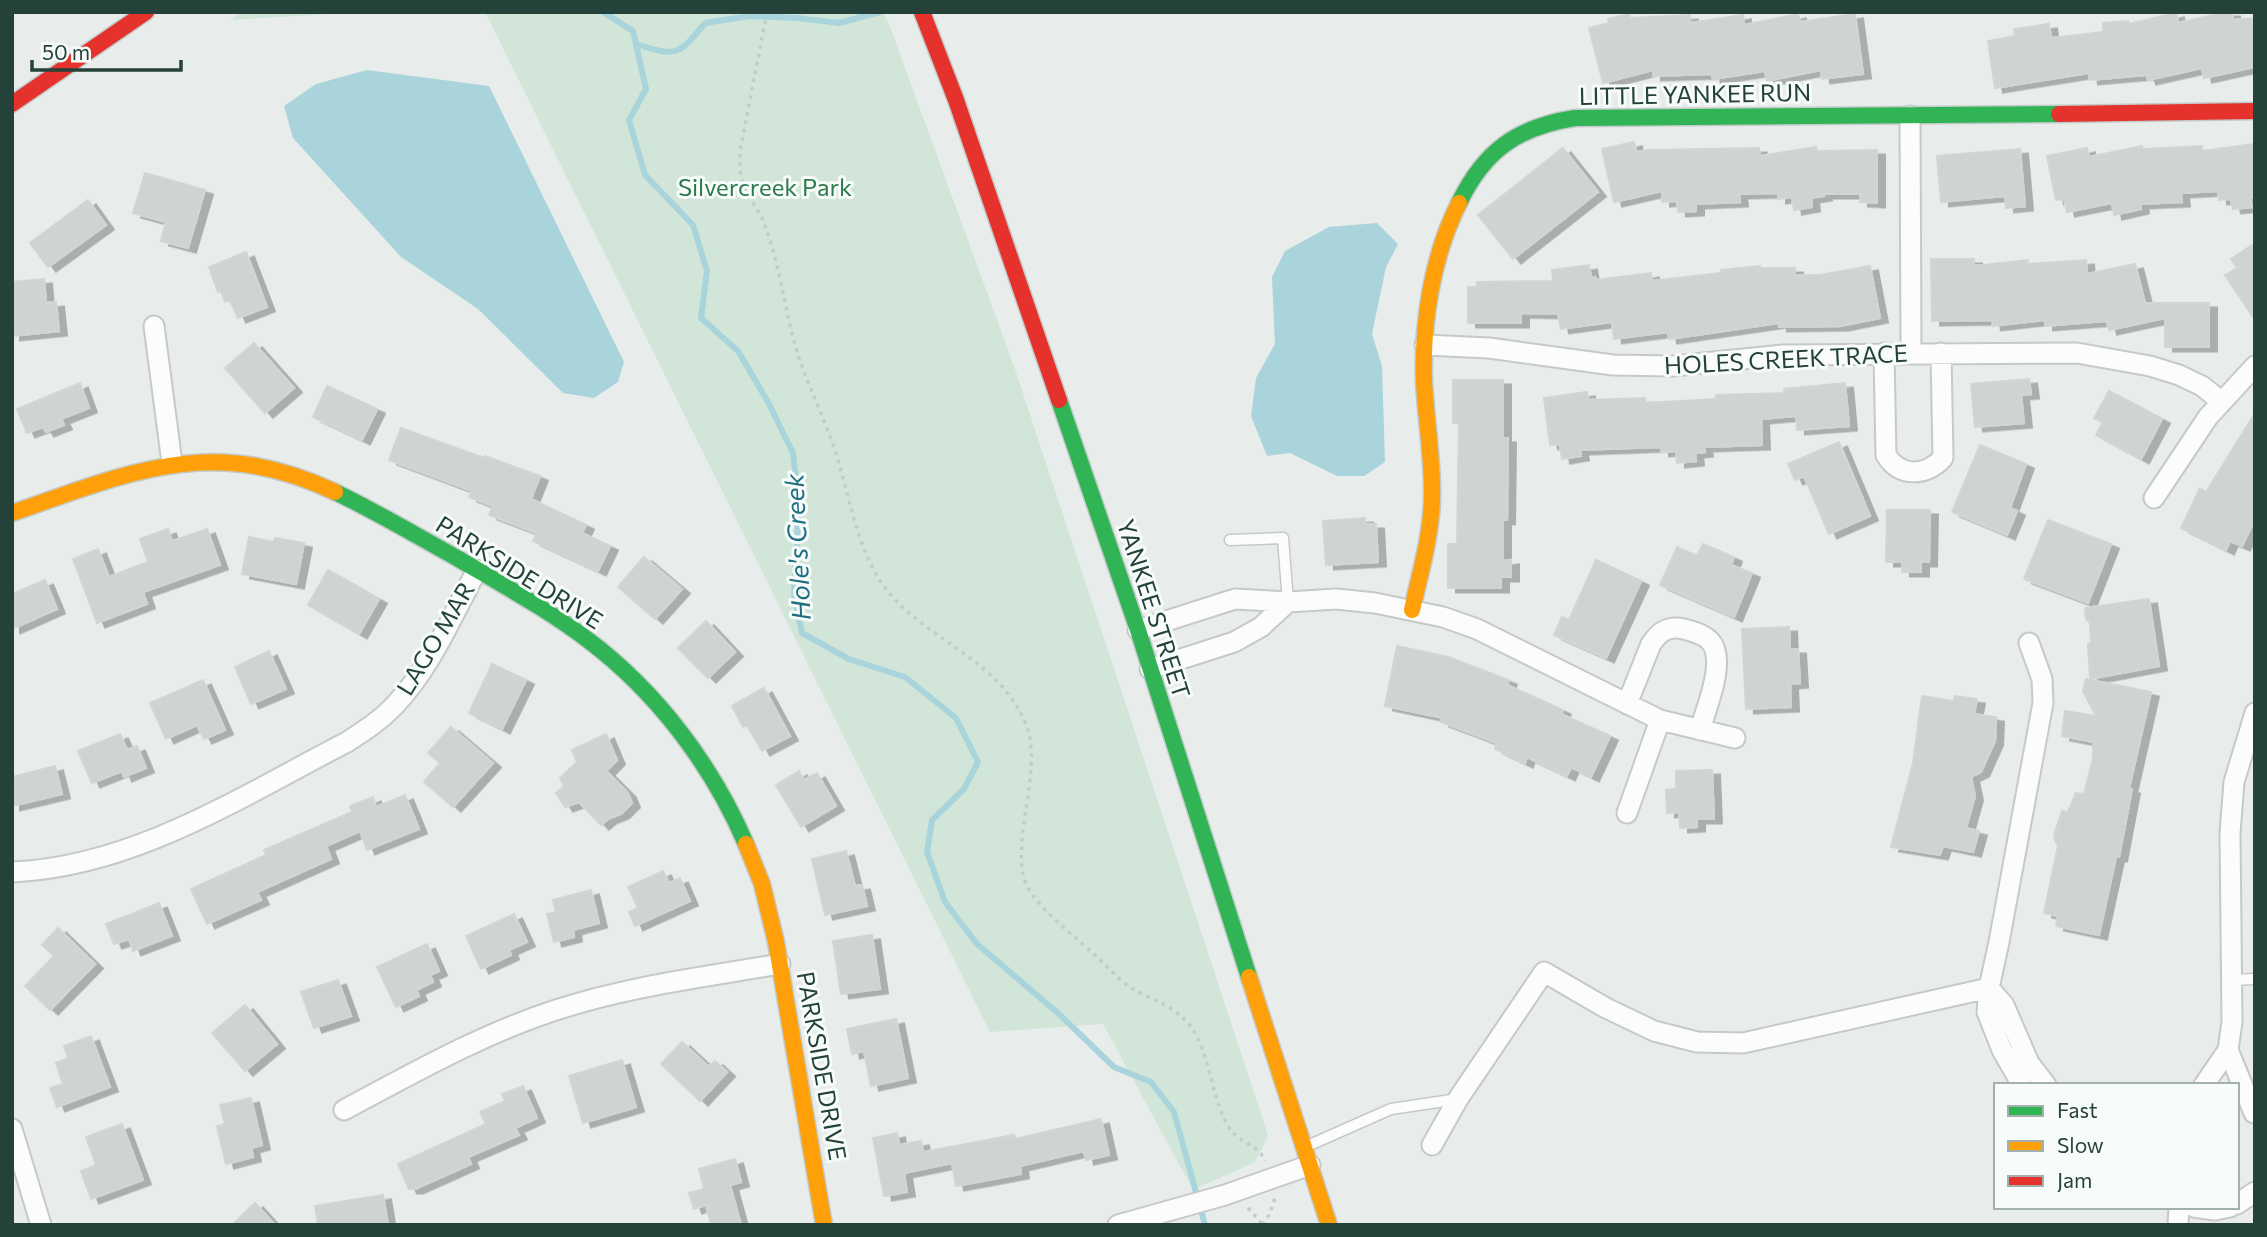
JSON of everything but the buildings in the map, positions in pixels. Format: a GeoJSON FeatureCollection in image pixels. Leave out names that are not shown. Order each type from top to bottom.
{"type":"FeatureCollection","features":[{"type":"Feature","properties":{"kind":"street"},"geometry":{"type":"LineString","coordinates":[[12,104],[146,12]]}},
{"type":"Feature","properties":{"kind":"street","name":"YANKEE STREET"},"geometry":{"type":"LineString","coordinates":[[922,12],[956,100],[1138,630],[1329,1225]]}},
{"type":"Feature","properties":{"kind":"street","name":"LITTLE YANKEE RUN"},"geometry":{"type":"LineString","coordinates":[[1412,610],[1430,530],[1432,500],[1425,345],[1433,279],[1455,212],[1470,183],[1485,162],[1503,145],[1522,133],[1542,124],[1586,117],[2255,111]]}},
{"type":"Feature","properties":{"kind":"street"},"geometry":{"type":"LineString","coordinates":[[1910,116],[1911,354]]}},
{"type":"Feature","properties":{"kind":"street"},"geometry":{"type":"LineString","coordinates":[[154,326],[172,463]]}},
{"type":"Feature","properties":{"kind":"street","name":"HOLES CREEK TRACE"},"geometry":{"type":"LineString","coordinates":[[1425,345],[1489,348],[1614,365],[1674,366],[1783,355],[2046,352],[2110,358],[2179,375],[2202,386],[2222,402]]}},
{"type":"Feature","properties":{"kind":"street"},"geometry":{"type":"LineString","coordinates":[[1884,354],[1886,456],[1893,466],[1905,471],[1921,471],[1933,468],[1943,458],[1941,353]]}},
{"type":"Feature","properties":{"kind":"street"},"geometry":{"type":"LineString","coordinates":[[2154,498],[2222,402],[2255,366]]}},
{"type":"Feature","properties":{"kind":"street","name":"PARKSIDE DRIVE"},"geometry":{"type":"LineString","coordinates":[[12,513],[143,469],[172,463],[219,461],[251,464],[287,472],[331,488],[477,570],[592,642],[636,681],[689,743],[719,788],[755,865],[767,902],[780,964],[824,1225]]}},
{"type":"Feature","properties":{"kind":"street","name":"LAGO MAR"},"geometry":{"type":"LineString","coordinates":[[12,872],[67,865],[110,855],[151,840],[287,773],[372,726],[412,685],[428,661],[477,570]]}},
{"type":"Feature","properties":{"kind":"street"},"geometry":{"type":"LineString","coordinates":[[1138,630],[1235,599],[1288,602],[1336,599],[1375,603],[1412,610],[1477,629],[1660,720],[1735,738]]}},
{"type":"Feature","properties":{"kind":"street"},"geometry":{"type":"LineString","coordinates":[[1150,669],[1234,642],[1261,626],[1288,602]]}},
{"type":"Feature","properties":{"kind":"street"},"geometry":{"type":"LineString","coordinates":[[1627,704],[1657,635],[1671,628],[1704,635],[1711,641],[1718,658],[1700,730]]}},
{"type":"Feature","properties":{"kind":"street"},"geometry":{"type":"LineString","coordinates":[[2021,1083],[2002,1050],[1987,1012],[1989,988],[2043,702],[2042,679],[2029,642]]}},
{"type":"Feature","properties":{"kind":"street"},"geometry":{"type":"LineString","coordinates":[[2205,1083],[2228,1050],[2232,1022],[2230,833],[2234,782],[2255,713]]}},
{"type":"Feature","properties":{"kind":"street"},"geometry":{"type":"LineString","coordinates":[[1627,813],[1660,720]]}},
{"type":"Feature","properties":{"kind":"street"},"geometry":{"type":"LineString","coordinates":[[344,1110],[494,1034],[556,1010],[634,989],[780,964]]}},
{"type":"Feature","properties":{"kind":"street"},"geometry":{"type":"LineString","coordinates":[[1432,1145],[1458,1099],[1544,972],[1606,1009],[1654,1031],[1697,1042],[1743,1042],[1989,988]]}},
{"type":"Feature","properties":{"kind":"street"},"geometry":{"type":"LineString","coordinates":[[1989,988],[2004,1005],[2029,1063],[2044,1083]]}},
{"type":"Feature","properties":{"kind":"street"},"geometry":{"type":"LineString","coordinates":[[2228,1050],[2254,1113]]}},
{"type":"Feature","properties":{"kind":"street"},"geometry":{"type":"LineString","coordinates":[[2239,1102],[2254,1113]]}},
{"type":"Feature","properties":{"kind":"street"},"geometry":{"type":"LineString","coordinates":[[12,1129],[41,1225]]}},
{"type":"Feature","properties":{"kind":"street"},"geometry":{"type":"LineString","coordinates":[[1118,1225],[1270,1180],[1307,1156]]}},
{"type":"Feature","properties":{"kind":"street"},"geometry":{"type":"LineString","coordinates":[[2239,1203],[2255,1192]]}},
{"type":"Feature","properties":{"kind":"street"},"geometry":{"type":"LineString","coordinates":[[2217,1225],[2229,1209]]}},
{"type":"Feature","properties":{"kind":"lane"},"geometry":{"type":"LineString","coordinates":[[1230,540],[1283,538],[1288,602]]}},
{"type":"Feature","properties":{"kind":"lane"},"geometry":{"type":"LineString","coordinates":[[2232,980],[2255,979]]}},
{"type":"Feature","properties":{"kind":"lane"},"geometry":{"type":"LineString","coordinates":[[1307,1156],[1391,1109],[1458,1099]]}},
{"type":"Feature","properties":{"kind":"path"},"geometry":{"type":"LineString","coordinates":[[767,12],[740,151],[740,173],[764,222],[801,363],[837,458],[858,535],[886,589],[907,611],[970,656],[996,681],[1014,704],[1027,729],[1032,763],[1022,873],[1028,889],[1041,905],[1122,982],[1178,1012],[1191,1027],[1230,1130],[1263,1155],[1275,1199],[1263,1225],[1247,1208]]}},
{"type":"Feature","properties":{"kind":"green space"},"geometry":{"type":"Polygon","coordinates":[[[241,12],[364,12],[231,20],[241,12]]]}},
{"type":"Feature","properties":{"kind":"green space","name":"Silvercreek Park"},"geometry":{"type":"Polygon","coordinates":[[[485,12],[882,12],[888,21],[1015,369],[1258,1104],[1268,1136],[1255,1162],[1193,1190],[1103,1024],[990,1032],[485,12]]]}},
{"type":"Feature","properties":{"kind":"water"},"geometry":{"type":"Polygon","coordinates":[[[367,70],[489,86],[624,362],[618,382],[594,398],[563,393],[478,309],[401,257],[293,138],[284,106],[316,84],[367,70]]]}},
{"type":"Feature","properties":{"kind":"water"},"geometry":{"type":"Polygon","coordinates":[[[1377,223],[1398,244],[1386,267],[1372,334],[1382,366],[1385,462],[1364,476],[1337,476],[1290,453],[1267,456],[1251,416],[1256,378],[1275,344],[1272,277],[1285,251],[1329,227],[1377,223]]]}},
{"type":"Feature","properties":{"kind":"waterway","name":"Hole's Creek"},"geometry":{"type":"LineString","coordinates":[[603,12],[633,31],[646,89],[629,120],[645,175],[693,225],[707,271],[701,318],[738,351],[768,402],[793,453],[799,505],[794,594],[802,633],[849,659],[905,677],[956,718],[978,762],[964,789],[932,820],[927,852],[945,902],[977,944],[1059,1014],[1114,1067],[1151,1082],[1174,1112],[1205,1225]]}},
{"type":"Feature","properties":{"kind":"waterway"},"geometry":{"type":"LineString","coordinates":[[636,44],[660,51],[676,51],[689,42],[705,23],[750,16],[839,23],[880,12]]}},
{"type":"Feature","properties":{"kind":"traffic: fast"},"geometry":{"type":"LineString","coordinates":[[1459,203],[1480,169],[1505,144],[1536,128],[1575,118],[2059,114]]}},
{"type":"Feature","properties":{"kind":"traffic: fast"},"geometry":{"type":"LineString","coordinates":[[1059,400],[1138,630],[1249,977]]}},
{"type":"Feature","properties":{"kind":"traffic: fast"},"geometry":{"type":"LineString","coordinates":[[335,492],[397,524],[524,597],[613,660],[659,707],[699,758],[717,786],[746,844]]}},
{"type":"Feature","properties":{"kind":"traffic: slow"},"geometry":{"type":"LineString","coordinates":[[1412,610],[1427,541],[1432,499],[1424,381],[1427,313],[1442,245],[1459,203]]}},
{"type":"Feature","properties":{"kind":"traffic: slow"},"geometry":{"type":"LineString","coordinates":[[12,513],[134,473],[172,465],[210,462],[250,465],[291,475],[335,492]]}},
{"type":"Feature","properties":{"kind":"traffic: slow"},"geometry":{"type":"LineString","coordinates":[[746,844],[762,884],[776,942],[824,1225]]}},
{"type":"Feature","properties":{"kind":"traffic: slow"},"geometry":{"type":"LineString","coordinates":[[1249,977],[1329,1225]]}},
{"type":"Feature","properties":{"kind":"traffic: jam"},"geometry":{"type":"LineString","coordinates":[[12,104],[146,12]]}},
{"type":"Feature","properties":{"kind":"traffic: jam"},"geometry":{"type":"LineString","coordinates":[[922,12],[956,100],[1059,400]]}},
{"type":"Feature","properties":{"kind":"traffic: jam"},"geometry":{"type":"LineString","coordinates":[[2059,114],[2255,111]]}}]}
